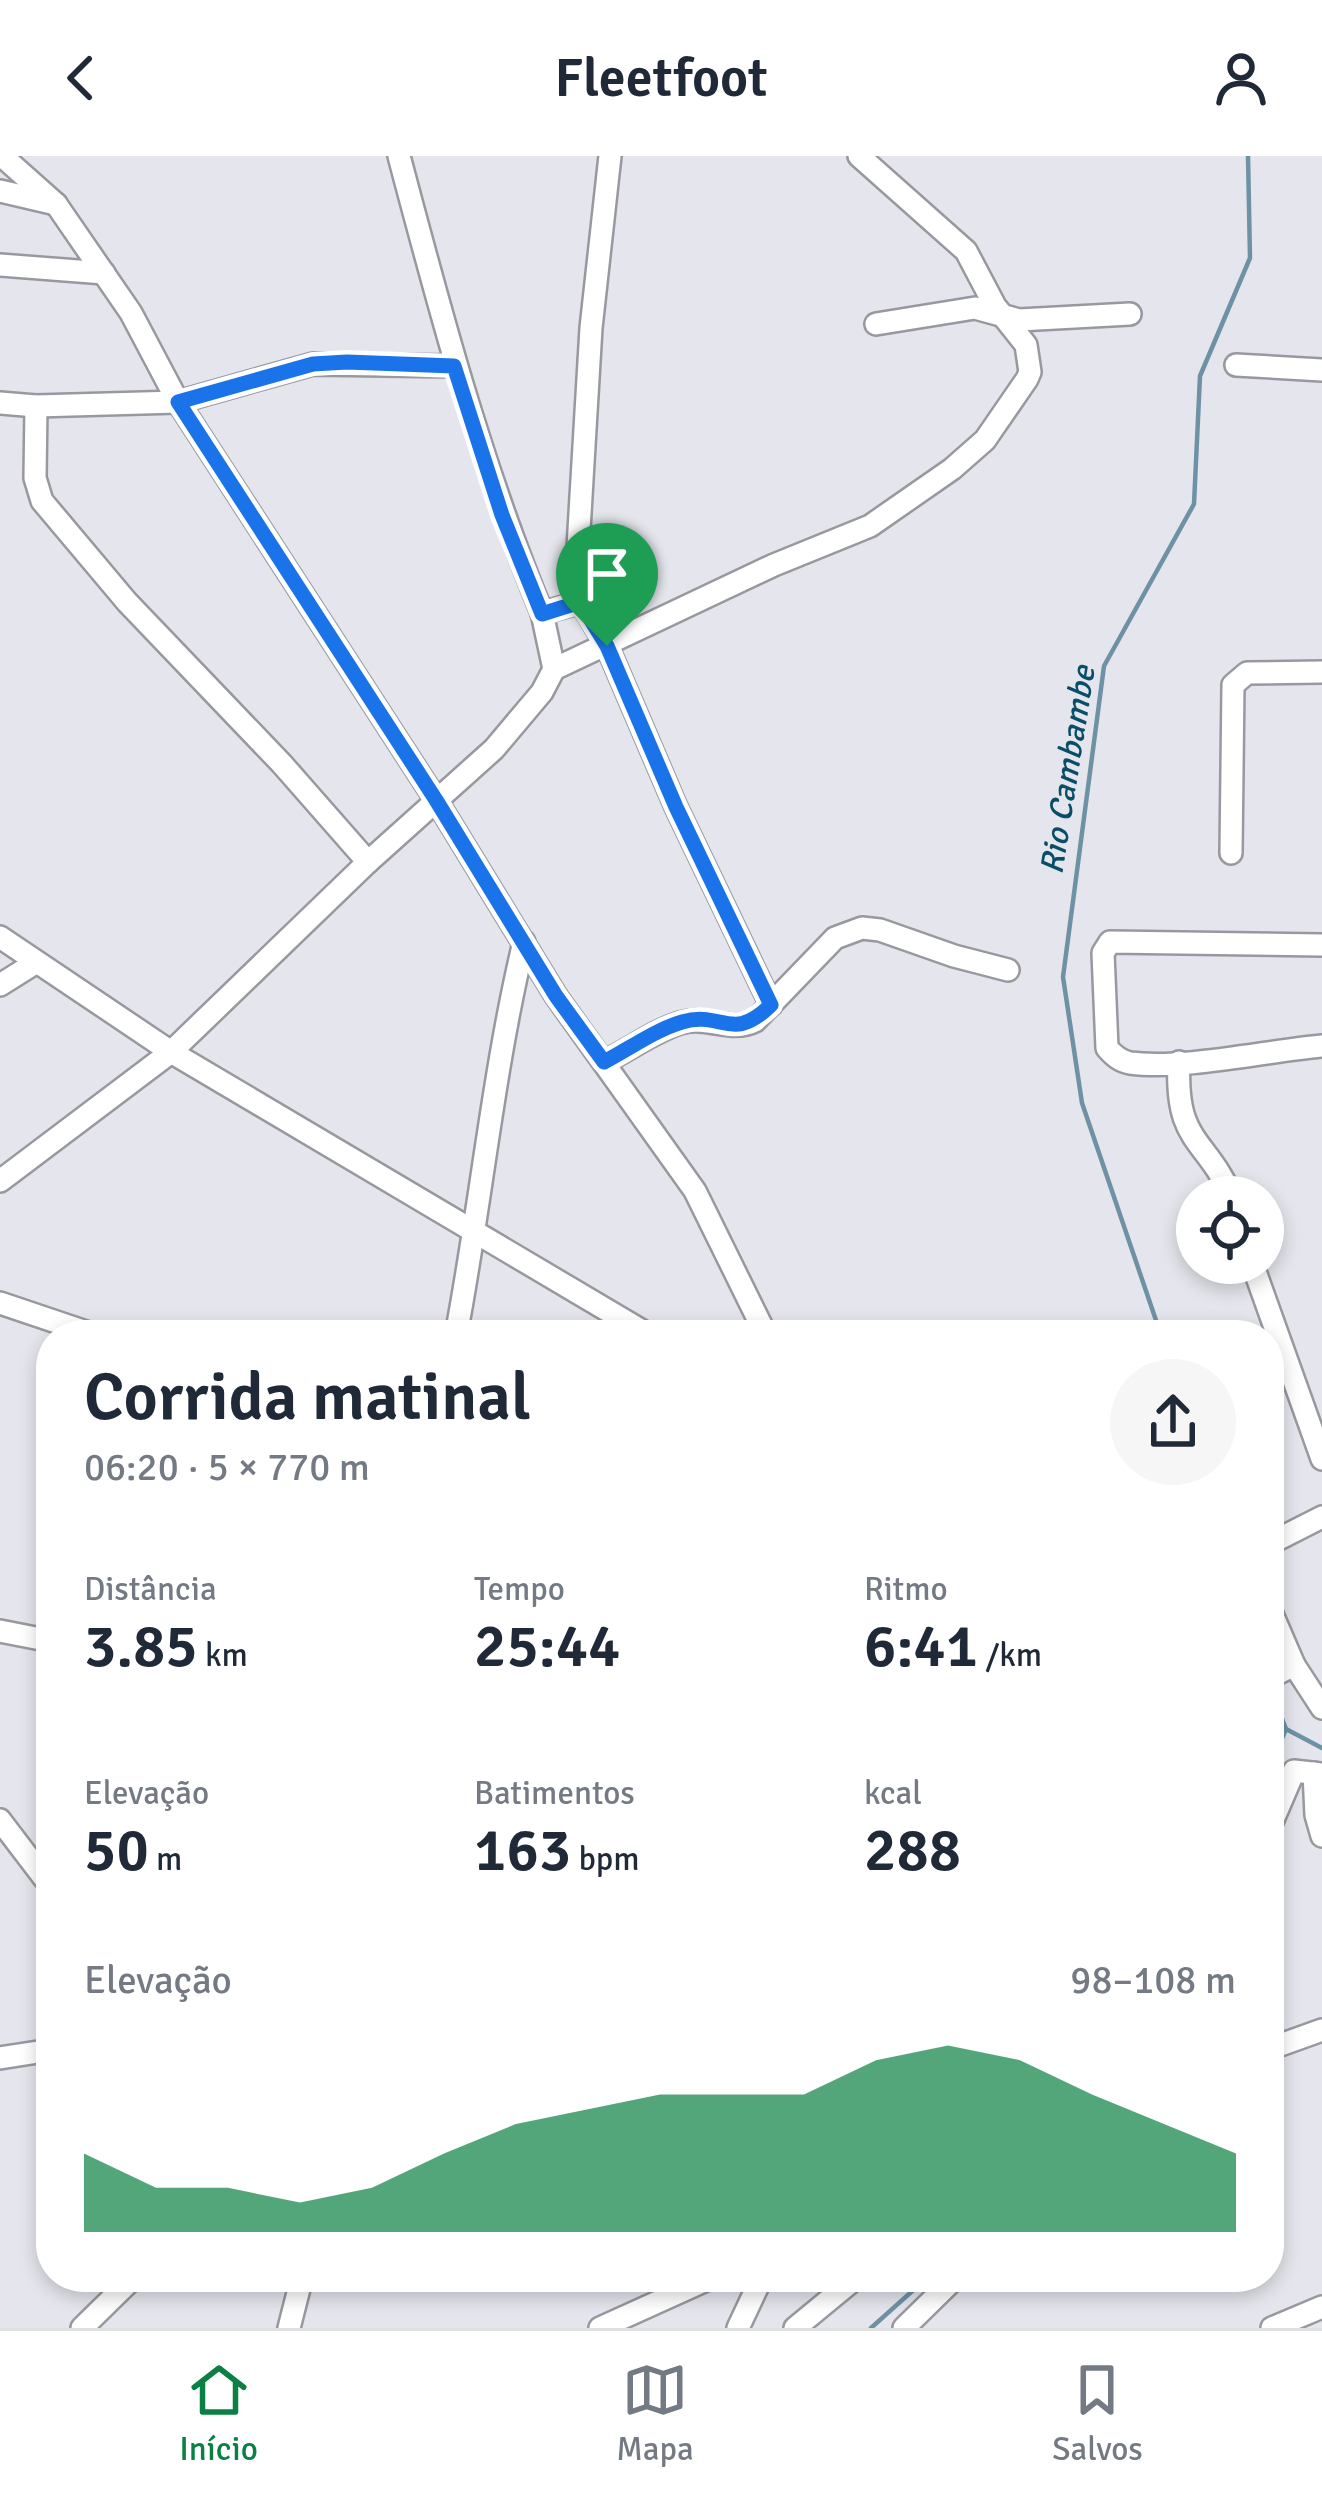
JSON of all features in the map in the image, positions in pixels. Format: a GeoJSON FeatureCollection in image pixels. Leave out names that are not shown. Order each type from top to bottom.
{"type":"FeatureCollection","features":[{"type":"Feature","properties":{"kind":"street"},"geometry":{"type":"LineString","coordinates":[[2,156],[56,204],[131,313],[178,402],[436,800],[556,996],[695,1191],[759,1320]]}},
{"type":"Feature","properties":{"kind":"street"},"geometry":{"type":"LineString","coordinates":[[399,156],[454,366],[502,515],[542,614],[554,669]]}},
{"type":"Feature","properties":{"kind":"street"},"geometry":{"type":"LineString","coordinates":[[610,156],[591,328],[577,564],[580,602],[607,646],[676,807],[771,1005]]}},
{"type":"Feature","properties":{"kind":"street"},"geometry":{"type":"LineString","coordinates":[[0,1181],[171,1052],[368,862],[494,749],[542,692],[554,669],[774,566],[859,532],[952,469],[1000,421],[1030,372],[1025,345],[966,251],[860,156]]}},
{"type":"Feature","properties":{"kind":"street"},"geometry":{"type":"LineString","coordinates":[[0,191],[56,204]]}},
{"type":"Feature","properties":{"kind":"street"},"geometry":{"type":"LineString","coordinates":[[0,265],[104,273]]}},
{"type":"Feature","properties":{"kind":"street"},"geometry":{"type":"LineString","coordinates":[[876,323],[975,308],[1019,320],[1130,314]]}},
{"type":"Feature","properties":{"kind":"street"},"geometry":{"type":"LineString","coordinates":[[0,403],[178,402],[313,364],[454,366]]}},
{"type":"Feature","properties":{"kind":"street"},"geometry":{"type":"LineString","coordinates":[[1236,365],[1322,370]]}},
{"type":"Feature","properties":{"kind":"street"},"geometry":{"type":"LineString","coordinates":[[36,406],[34,478],[42,501],[154,632],[282,764],[368,862]]}},
{"type":"Feature","properties":{"kind":"street"},"geometry":{"type":"LineString","coordinates":[[542,614],[580,602]]}},
{"type":"Feature","properties":{"kind":"street"},"geometry":{"type":"LineString","coordinates":[[1231,853],[1233,685],[1247,673],[1322,672]]}},
{"type":"Feature","properties":{"kind":"street"},"geometry":{"type":"LineString","coordinates":[[604,1062],[682,1022],[701,1019],[746,1025],[836,938],[862,928],[1008,970]]}},
{"type":"Feature","properties":{"kind":"street"},"geometry":{"type":"LineString","coordinates":[[0,937],[171,1052],[625,1320]]}},
{"type":"Feature","properties":{"kind":"street"},"geometry":{"type":"LineString","coordinates":[[459,1320],[507,1013],[524,942]]}},
{"type":"Feature","properties":{"kind":"street"},"geometry":{"type":"LineString","coordinates":[[1322,945],[1108,944],[1103,949],[1107,1048],[1115,1058],[1128,1063],[1179,1062],[1322,1046]]}},
{"type":"Feature","properties":{"kind":"street"},"geometry":{"type":"LineString","coordinates":[[0,985],[35,963]]}},
{"type":"Feature","properties":{"kind":"street"},"geometry":{"type":"LineString","coordinates":[[1179,1062],[1177,1097],[1183,1121],[1222,1176]]}},
{"type":"Feature","properties":{"kind":"street"},"geometry":{"type":"LineString","coordinates":[[1260,1284],[1272,1320]]}},
{"type":"Feature","properties":{"kind":"street"},"geometry":{"type":"LineString","coordinates":[[0,1304],[49,1320]]}},
{"type":"Feature","properties":{"kind":"street"},"geometry":{"type":"LineString","coordinates":[[1284,1353],[1322,1459]]}},
{"type":"Feature","properties":{"kind":"street"},"geometry":{"type":"LineString","coordinates":[[1284,1536],[1322,1517]]}},
{"type":"Feature","properties":{"kind":"street"},"geometry":{"type":"LineString","coordinates":[[0,1631],[36,1638]]}},
{"type":"Feature","properties":{"kind":"street"},"geometry":{"type":"LineString","coordinates":[[1284,1674],[1322,1708]]}},
{"type":"Feature","properties":{"kind":"street"},"geometry":{"type":"LineString","coordinates":[[1284,1812],[1313,1779]]}},
{"type":"Feature","properties":{"kind":"street"},"geometry":{"type":"LineString","coordinates":[[1313,1779],[1322,1836]]}},
{"type":"Feature","properties":{"kind":"street"},"geometry":{"type":"LineString","coordinates":[[0,1820],[36,1867]]}},
{"type":"Feature","properties":{"kind":"street"},"geometry":{"type":"LineString","coordinates":[[1284,2044],[1322,2030]]}},
{"type":"Feature","properties":{"kind":"street"},"geometry":{"type":"LineString","coordinates":[[0,2058],[36,2052]]}},
{"type":"Feature","properties":{"kind":"street"},"geometry":{"type":"LineString","coordinates":[[82,2328],[119,2292]]}},
{"type":"Feature","properties":{"kind":"street"},"geometry":{"type":"LineString","coordinates":[[290,2328],[298,2292]]}},
{"type":"Feature","properties":{"kind":"street"},"geometry":{"type":"LineString","coordinates":[[600,2328],[680,2292]]}},
{"type":"Feature","properties":{"kind":"street"},"geometry":{"type":"LineString","coordinates":[[738,2328],[755,2292]]}},
{"type":"Feature","properties":{"kind":"street"},"geometry":{"type":"LineString","coordinates":[[795,2328],[839,2292]]}},
{"type":"Feature","properties":{"kind":"street"},"geometry":{"type":"LineString","coordinates":[[904,2328],[941,2292]]}},
{"type":"Feature","properties":{"kind":"street"},"geometry":{"type":"LineString","coordinates":[[1272,2328],[1322,2307]]}},
{"type":"Feature","properties":{"kind":"waterway","name":"Rio Cambambe"},"geometry":{"type":"LineString","coordinates":[[1156,1320],[1082,1103],[1063,977],[1104,666],[1194,504],[1200,376],[1250,258],[1248,156]]}},
{"type":"Feature","properties":{"kind":"waterway","name":"Rio Cambambe"},"geometry":{"type":"LineString","coordinates":[[1284,1724],[1286,1729]]}},
{"type":"Feature","properties":{"kind":"waterway"},"geometry":{"type":"LineString","coordinates":[[1286,1729],[1322,1748]]}},
{"type":"Feature","properties":{"kind":"waterway"},"geometry":{"type":"LineString","coordinates":[[1284,1734],[1286,1729]]}},
{"type":"Feature","properties":{"kind":"waterway"},"geometry":{"type":"LineString","coordinates":[[871,2328],[911,2292]]}},
{"type":"Feature","properties":{"kind":"route"},"geometry":{"type":"LineString","coordinates":[[313,364],[454,366],[502,515],[542,614],[580,602],[607,646],[640,730],[771,1005],[746,1025],[701,1019],[682,1022],[604,1062],[556,996],[436,800],[178,402],[313,364]]}}]}
